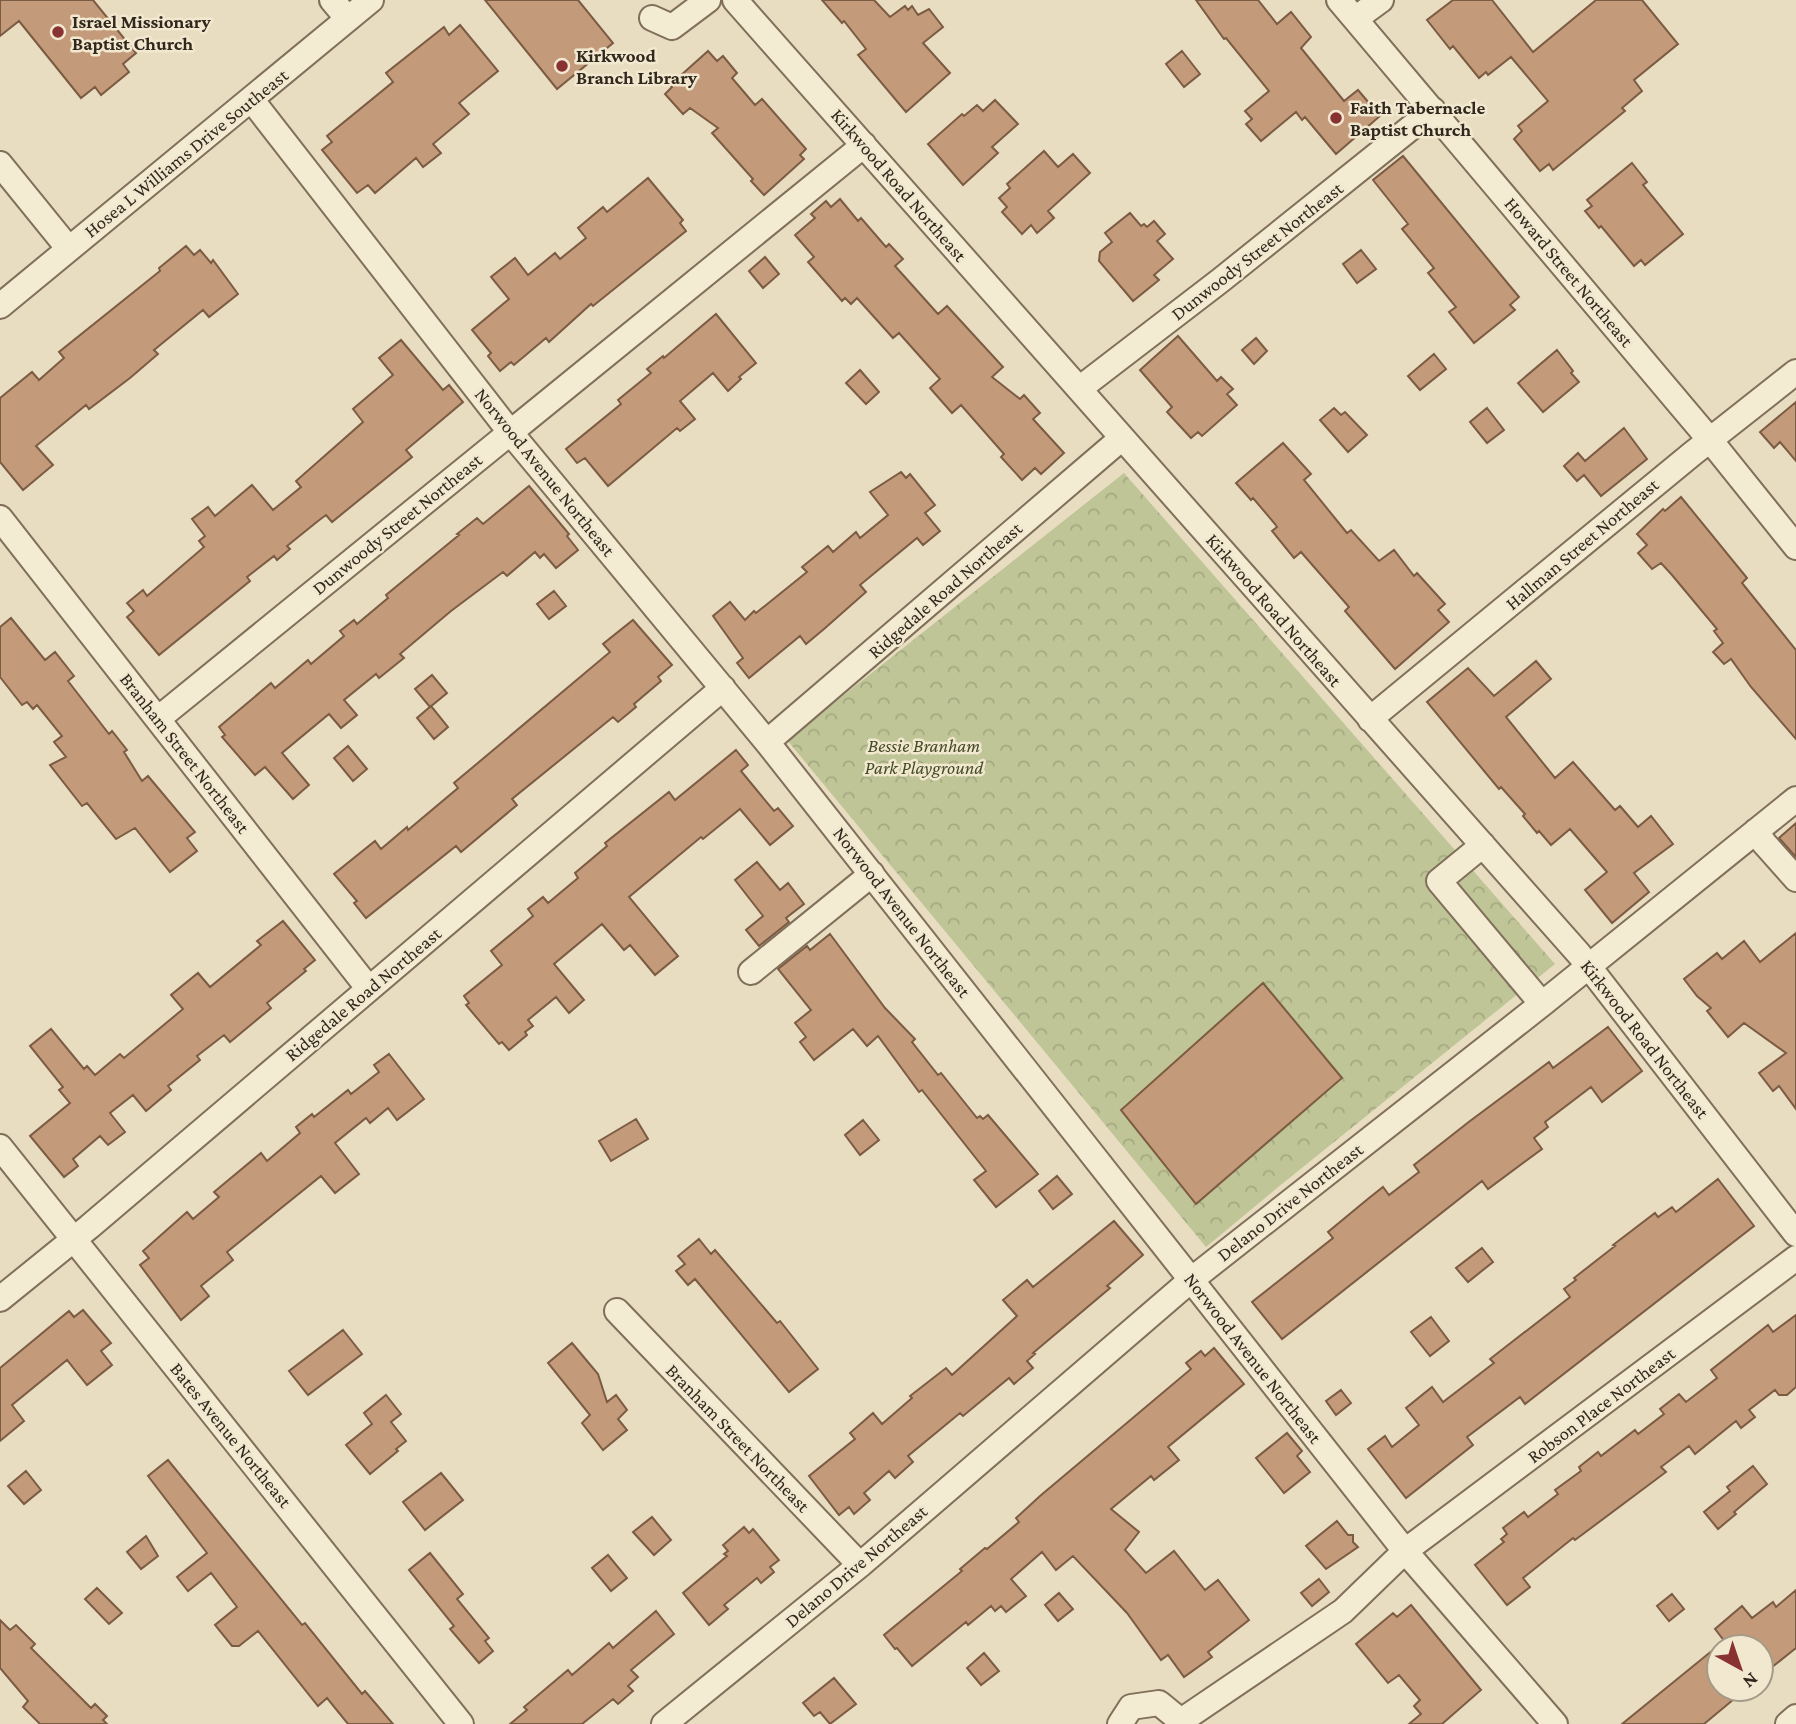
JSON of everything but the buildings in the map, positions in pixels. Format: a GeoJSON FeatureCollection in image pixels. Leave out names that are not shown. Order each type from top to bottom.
{"type":"FeatureCollection","features":[{"type":"Feature","properties":{"kind":"street"},"geometry":{"type":"LineString","coordinates":[[332,0],[348,19]]}},
{"type":"Feature","properties":{"kind":"street","name":"Hosea L Williams Drive Southeast"},"geometry":{"type":"LineString","coordinates":[[0,306],[371,0]]}},
{"type":"Feature","properties":{"kind":"street"},"geometry":{"type":"LineString","coordinates":[[652,18],[672,27],[708,0]]}},
{"type":"Feature","properties":{"kind":"street","name":"Kirkwood Road Northeast"},"geometry":{"type":"LineString","coordinates":[[735,0],[1589,966],[1796,1234]]}},
{"type":"Feature","properties":{"kind":"street"},"geometry":{"type":"LineString","coordinates":[[1347,9],[1381,0]]}},
{"type":"Feature","properties":{"kind":"street","name":"Howard Street Northeast"},"geometry":{"type":"LineString","coordinates":[[1347,9],[1710,440],[1796,547]]}},
{"type":"Feature","properties":{"kind":"street","name":"Norwood Avenue Northeast"},"geometry":{"type":"LineString","coordinates":[[251,99],[510,432],[768,741],[1405,1552],[1555,1724]]}},
{"type":"Feature","properties":{"kind":"street","name":"Dunwoody Street Northeast"},"geometry":{"type":"LineString","coordinates":[[1079,389],[1221,280],[1433,110]]}},
{"type":"Feature","properties":{"kind":"street","name":"Dunwoody Street Northeast"},"geometry":{"type":"LineString","coordinates":[[159,718],[864,145]]}},
{"type":"Feature","properties":{"kind":"street"},"geometry":{"type":"LineString","coordinates":[[0,164],[69,249]]}},
{"type":"Feature","properties":{"kind":"street","name":"Hallman Street Northeast"},"geometry":{"type":"LineString","coordinates":[[1370,719],[1796,372]]}},
{"type":"Feature","properties":{"kind":"street","name":"Ridgedale Road Northeast"},"geometry":{"type":"LineString","coordinates":[[768,741],[1122,438]]}},
{"type":"Feature","properties":{"kind":"street","name":"Branham Street Northeast"},"geometry":{"type":"LineString","coordinates":[[0,518],[369,989]]}},
{"type":"Feature","properties":{"kind":"street","name":"Ridgedale Road Northeast"},"geometry":{"type":"LineString","coordinates":[[0,1299],[723,688]]}},
{"type":"Feature","properties":{"kind":"street","name":"Delano Drive Northeast"},"geometry":{"type":"LineString","coordinates":[[664,1724],[860,1565],[1191,1280],[1542,1004],[1796,799]]}},
{"type":"Feature","properties":{"kind":"street"},"geometry":{"type":"LineString","coordinates":[[1756,831],[1796,879]]}},
{"type":"Feature","properties":{"kind":"street"},"geometry":{"type":"LineString","coordinates":[[1483,845],[1440,881],[1542,1004]]}},
{"type":"Feature","properties":{"kind":"street"},"geometry":{"type":"LineString","coordinates":[[751,972],[872,874]]}},
{"type":"Feature","properties":{"kind":"street","name":"Bates Avenue Northeast"},"geometry":{"type":"LineString","coordinates":[[0,1147],[461,1724]]}},
{"type":"Feature","properties":{"kind":"street","name":"Robson Place Northeast"},"geometry":{"type":"LineString","coordinates":[[1182,1723],[1343,1611],[1405,1552],[1796,1258]]}},
{"type":"Feature","properties":{"kind":"street","name":"Branham Street Northeast"},"geometry":{"type":"LineString","coordinates":[[617,1311],[860,1565]]}},
{"type":"Feature","properties":{"kind":"street"},"geometry":{"type":"LineString","coordinates":[[1120,1724],[1131,1707],[1160,1703],[1182,1723]]}},
{"type":"Feature","properties":{"kind":"street"},"geometry":{"type":"LineString","coordinates":[[1788,1724],[1796,1717]]}},
{"type":"Feature","properties":{"kind":"green space","name":"Bessie Branham Park Playground"},"geometry":{"type":"Polygon","coordinates":[[[1124,473],[1555,964],[1206,1247],[787,740],[1124,473]]]}},
{"type":"Feature","properties":{"kind":"place","name":"Israel Missionary Baptist Church"},"geometry":{"type":"Point","coordinates":[58,32]}},
{"type":"Feature","properties":{"kind":"place","name":"Kirkwood Branch Library"},"geometry":{"type":"Point","coordinates":[562,66]}},
{"type":"Feature","properties":{"kind":"place","name":"Faith Tabernacle Baptist Church"},"geometry":{"type":"Point","coordinates":[1336,118]}}]}
